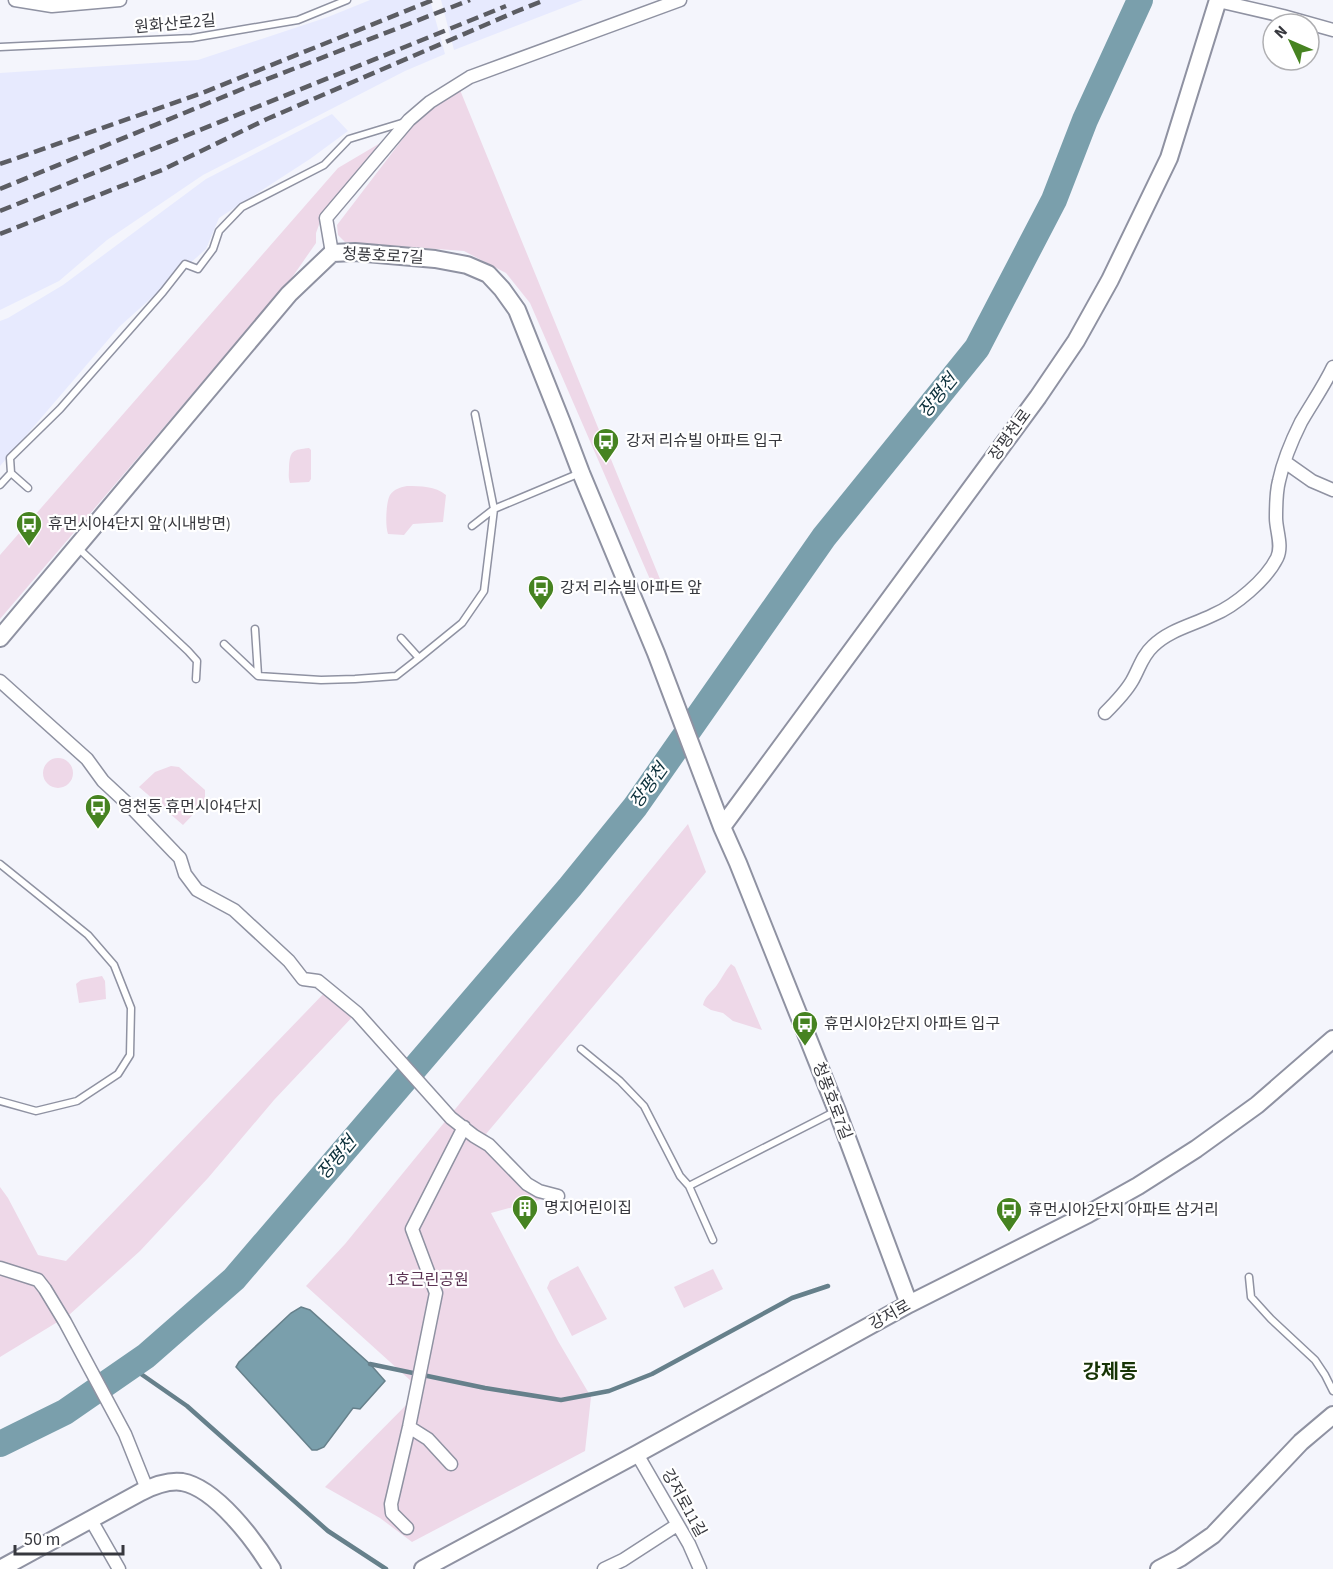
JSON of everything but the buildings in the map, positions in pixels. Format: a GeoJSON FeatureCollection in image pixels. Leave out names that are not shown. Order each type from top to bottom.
{"type":"FeatureCollection","features":[{"type":"Feature","properties":{"kind":"street"},"geometry":{"type":"LineString","coordinates":[[15,0],[52,6],[120,0]]}},
{"type":"Feature","properties":{"kind":"street"},"geometry":{"type":"LineString","coordinates":[[332,254],[326,218],[410,120],[430,102],[470,76],[680,0]]}},
{"type":"Feature","properties":{"kind":"street"},"geometry":{"type":"LineString","coordinates":[[1218,0],[1333,30]]}},
{"type":"Feature","properties":{"kind":"street","name":"장평천로"},"geometry":{"type":"LineString","coordinates":[[722,827],[1038,397],[1076,341],[1110,280],[1169,158],[1218,0]]}},
{"type":"Feature","properties":{"kind":"street","name":"청풍호로7길"},"geometry":{"type":"LineString","coordinates":[[0,638],[289,294],[332,254],[355,252],[435,259],[467,265],[488,274],[517,310],[837,1111],[909,1304]]}},
{"type":"Feature","properties":{"kind":"street"},"geometry":{"type":"LineString","coordinates":[[1105,713],[1131,682],[1152,646],[1179,629],[1230,607],[1248,592],[1277,559],[1279,551],[1276,518],[1278,483],[1301,422],[1333,367]]}},
{"type":"Feature","properties":{"kind":"street"},"geometry":{"type":"LineString","coordinates":[[1285,462],[1306,477],[1333,490]]}},
{"type":"Feature","properties":{"kind":"street"},"geometry":{"type":"LineString","coordinates":[[0,681],[87,759],[103,781],[180,858],[184,874],[197,890],[234,910],[289,961],[303,979],[318,981],[357,1013],[451,1118],[489,1145],[527,1184],[539,1191],[558,1196]]}},
{"type":"Feature","properties":{"kind":"street","name":"강저로"},"geometry":{"type":"LineString","coordinates":[[426,1567],[909,1304],[1088,1214],[1138,1186],[1197,1149],[1257,1105],[1333,1040]]}},
{"type":"Feature","properties":{"kind":"street"},"geometry":{"type":"LineString","coordinates":[[407,1528],[392,1513],[391,1504],[436,1293],[412,1228],[464,1127]]}},
{"type":"Feature","properties":{"kind":"street"},"geometry":{"type":"LineString","coordinates":[[0,1268],[38,1280],[45,1289],[125,1434],[147,1489]]}},
{"type":"Feature","properties":{"kind":"street"},"geometry":{"type":"LineString","coordinates":[[1159,1569],[1180,1558],[1213,1535],[1301,1442],[1333,1415]]}},
{"type":"Feature","properties":{"kind":"street"},"geometry":{"type":"LineString","coordinates":[[409,1427],[428,1439],[451,1464]]}},
{"type":"Feature","properties":{"kind":"street","name":"강저로11길"},"geometry":{"type":"LineString","coordinates":[[637,1454],[700,1569]]}},
{"type":"Feature","properties":{"kind":"street"},"geometry":{"type":"LineString","coordinates":[[0,1569],[147,1489],[171,1482],[182,1482],[198,1488],[219,1503],[245,1530],[272,1569]]}},
{"type":"Feature","properties":{"kind":"street"},"geometry":{"type":"LineString","coordinates":[[91,1520],[119,1569]]}},
{"type":"Feature","properties":{"kind":"street"},"geometry":{"type":"LineString","coordinates":[[604,1569],[625,1564],[677,1525]]}},
{"type":"Feature","properties":{"kind":"lane","name":"원화산로2길"},"geometry":{"type":"LineString","coordinates":[[0,46],[192,39],[298,20],[347,0]]}},
{"type":"Feature","properties":{"kind":"lane"},"geometry":{"type":"LineString","coordinates":[[28,488],[11,473],[9,458],[60,409],[185,264],[198,269],[213,249],[219,231],[242,207],[324,165],[349,139],[410,120]]}},
{"type":"Feature","properties":{"kind":"lane"},"geometry":{"type":"LineString","coordinates":[[224,644],[258,676],[355,680],[396,676],[462,623],[484,591],[494,509],[476,414]]}},
{"type":"Feature","properties":{"kind":"lane"},"geometry":{"type":"LineString","coordinates":[[0,485],[11,473]]}},
{"type":"Feature","properties":{"kind":"lane"},"geometry":{"type":"LineString","coordinates":[[472,526],[494,509],[581,473]]}},
{"type":"Feature","properties":{"kind":"lane"},"geometry":{"type":"LineString","coordinates":[[77,547],[188,651],[197,661],[196,679]]}},
{"type":"Feature","properties":{"kind":"lane"},"geometry":{"type":"LineString","coordinates":[[255,629],[258,676]]}},
{"type":"Feature","properties":{"kind":"lane"},"geometry":{"type":"LineString","coordinates":[[401,638],[419,658]]}},
{"type":"Feature","properties":{"kind":"lane"},"geometry":{"type":"LineString","coordinates":[[0,864],[88,935],[114,965],[131,1008],[130,1055],[118,1074],[77,1101],[36,1111],[0,1101]]}},
{"type":"Feature","properties":{"kind":"lane"},"geometry":{"type":"LineString","coordinates":[[581,1049],[620,1081],[644,1106],[680,1176],[689,1186],[713,1240]]}},
{"type":"Feature","properties":{"kind":"lane"},"geometry":{"type":"LineString","coordinates":[[689,1186],[837,1111]]}},
{"type":"Feature","properties":{"kind":"lane"},"geometry":{"type":"LineString","coordinates":[[1249,1277],[1251,1297],[1315,1360],[1333,1390]]}},
{"type":"Feature","properties":{"kind":"shaded area"},"geometry":{"type":"Polygon","coordinates":[[[370,0],[430,0],[445,54],[405,71],[203,175],[107,240],[59,281],[0,310],[0,73],[198,60],[328,17],[370,0]]]}},
{"type":"Feature","properties":{"kind":"shaded area"},"geometry":{"type":"Polygon","coordinates":[[[441,0],[583,0],[454,50],[441,0]]]}},
{"type":"Feature","properties":{"kind":"shaded area"},"geometry":{"type":"Polygon","coordinates":[[[332,114],[348,131],[310,159],[219,218],[206,249],[119,327],[0,466],[0,321],[63,285],[206,179],[332,114]]]}},
{"type":"Feature","properties":{"kind":"shaded area"},"geometry":{"type":"Polygon","coordinates":[[[301,1307],[310,1310],[370,1364],[385,1381],[360,1409],[353,1408],[324,1447],[317,1450],[312,1450],[236,1367],[291,1313],[301,1307]]]}},
{"type":"Feature","properties":{"kind":"green space"},"geometry":{"type":"Polygon","coordinates":[[[460,90],[663,589],[654,586],[649,577],[530,303],[506,273],[464,251],[345,242],[338,235],[337,225],[424,111],[460,90]]]}},
{"type":"Feature","properties":{"kind":"green space"},"geometry":{"type":"Polygon","coordinates":[[[382,142],[320,222],[316,233],[316,243],[293,276],[0,619],[0,555],[338,168],[382,142]]]}},
{"type":"Feature","properties":{"kind":"green space"},"geometry":{"type":"Polygon","coordinates":[[[309,448],[311,450],[311,479],[309,482],[290,483],[290,457],[296,450],[309,448]]]}},
{"type":"Feature","properties":{"kind":"green space"},"geometry":{"type":"Polygon","coordinates":[[[407,486],[433,488],[446,495],[443,522],[413,524],[404,535],[388,534],[386,520],[389,498],[396,490],[407,486]]]}},
{"type":"Feature","properties":{"kind":"green space"},"geometry":{"type":"Polygon","coordinates":[[[58,758],[69,762],[73,773],[69,784],[58,788],[47,784],[43,773],[47,762],[58,758]]]}},
{"type":"Feature","properties":{"kind":"green space"},"geometry":{"type":"Polygon","coordinates":[[[171,766],[179,767],[205,790],[205,802],[183,825],[139,787],[155,772],[171,766]]]}},
{"type":"Feature","properties":{"kind":"green space","name":"1호근린공원"},"geometry":{"type":"Polygon","coordinates":[[[688,824],[706,872],[486,1134],[550,1197],[491,1213],[558,1341],[591,1397],[585,1451],[412,1542],[380,1518],[325,1487],[421,1390],[306,1286],[345,1244],[688,824]]]}},
{"type":"Feature","properties":{"kind":"green space"},"geometry":{"type":"Polygon","coordinates":[[[731,964],[735,967],[762,1030],[733,1021],[723,1013],[703,1005],[731,964]]]}},
{"type":"Feature","properties":{"kind":"green space"},"geometry":{"type":"Polygon","coordinates":[[[102,976],[105,981],[106,999],[79,1003],[76,984],[81,980],[102,976]]]}},
{"type":"Feature","properties":{"kind":"green space"},"geometry":{"type":"Polygon","coordinates":[[[329,988],[358,1011],[274,1100],[208,1178],[140,1251],[69,1315],[0,1357],[0,1187],[38,1255],[66,1261],[329,988]]]}},
{"type":"Feature","properties":{"kind":"green space"},"geometry":{"type":"Polygon","coordinates":[[[578,1266],[607,1319],[572,1336],[547,1288],[550,1281],[578,1266]]]}},
{"type":"Feature","properties":{"kind":"green space"},"geometry":{"type":"Polygon","coordinates":[[[713,1269],[723,1289],[684,1308],[674,1287],[713,1269]]]}},
{"type":"Feature","properties":{"kind":"waterway","name":"장평천"},"geometry":{"type":"LineString","coordinates":[[0,1444],[65,1412],[146,1356],[234,1279],[570,887],[635,807],[824,537],[977,348],[1054,200],[1085,120],[1140,0]]}},
{"type":"Feature","properties":{"kind":"waterway"},"geometry":{"type":"LineString","coordinates":[[370,1364],[485,1388],[561,1400],[609,1391],[652,1374],[792,1298],[828,1286]]}},
{"type":"Feature","properties":{"kind":"waterway"},"geometry":{"type":"LineString","coordinates":[[131,1367],[187,1406],[328,1531],[386,1569]]}},
{"type":"Feature","properties":{"kind":"railway"},"geometry":{"type":"LineString","coordinates":[[0,164],[202,93],[433,0]]}},
{"type":"Feature","properties":{"kind":"railway"},"geometry":{"type":"LineString","coordinates":[[0,189],[252,85],[470,0]]}},
{"type":"Feature","properties":{"kind":"railway"},"geometry":{"type":"LineString","coordinates":[[0,234],[162,170],[267,119],[545,0]]}},
{"type":"Feature","properties":{"kind":"railway"},"geometry":{"type":"LineString","coordinates":[[0,211],[506,6]]}},
{"type":"Feature","properties":{"kind":"place","name":"강저 리슈빌 아파트 입구"},"geometry":{"type":"Point","coordinates":[606,464]}},
{"type":"Feature","properties":{"kind":"place","name":"휴먼시아4단지 앞(시내방면)"},"geometry":{"type":"Point","coordinates":[29,547]}},
{"type":"Feature","properties":{"kind":"place","name":"강저 리슈빌 아파트 앞"},"geometry":{"type":"Point","coordinates":[541,611]}},
{"type":"Feature","properties":{"kind":"place","name":"영천동 휴먼시아4단지"},"geometry":{"type":"Point","coordinates":[98,830]}},
{"type":"Feature","properties":{"kind":"place","name":"휴먼시아2단지 아파트 입구"},"geometry":{"type":"Point","coordinates":[805,1047]}},
{"type":"Feature","properties":{"kind":"place","name":"명지어린이집"},"geometry":{"type":"Point","coordinates":[525,1231]}},
{"type":"Feature","properties":{"kind":"place","name":"휴먼시아2단지 아파트 삼거리"},"geometry":{"type":"Point","coordinates":[1009,1233]}},
{"type":"Feature","properties":{"kind":"district","name":"강제동"},"geometry":{"type":"Point","coordinates":[1110,1372]}}]}
